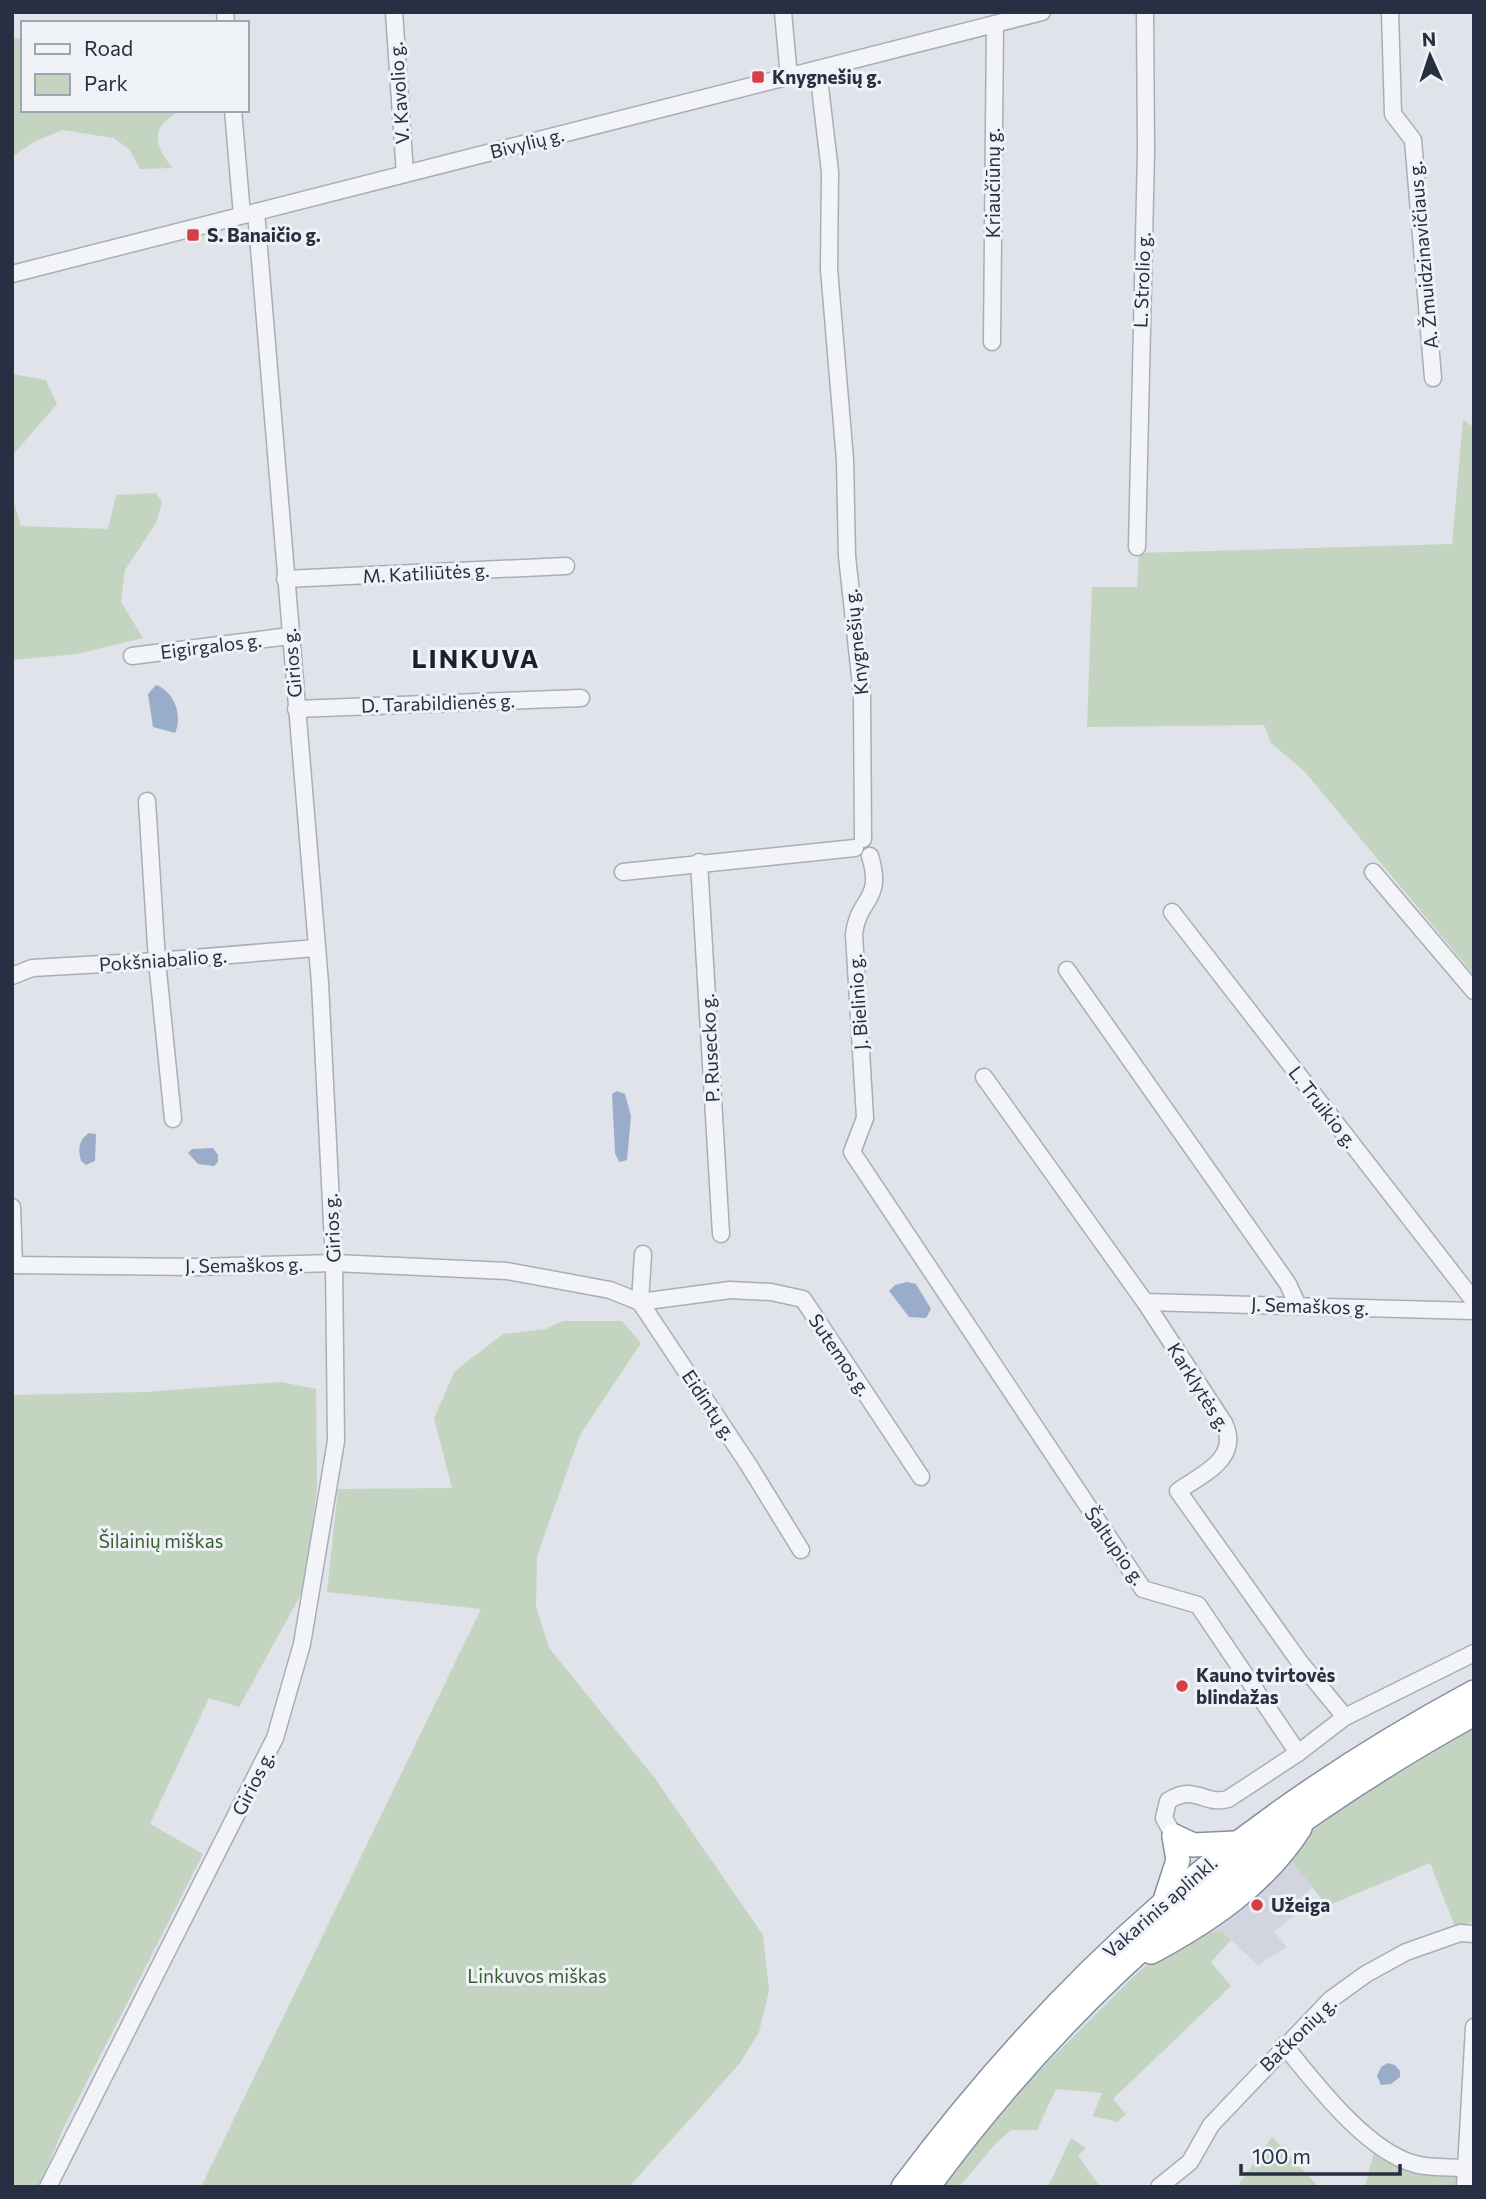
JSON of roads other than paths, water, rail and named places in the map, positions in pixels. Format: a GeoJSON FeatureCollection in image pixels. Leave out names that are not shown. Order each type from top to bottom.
{"type":"FeatureCollection","features":[{"type":"Feature","properties":{"kind":"highway","name":"Vakarinis aplinkl."},"geometry":{"type":"LineString","coordinates":[[903,2187],[951,2122],[1011,2051],[1073,1986],[1165,1899],[1235,1843],[1360,1756],[1474,1692]]}},
{"type":"Feature","properties":{"kind":"highway","name":"Vakarinis aplinkl."},"geometry":{"type":"LineString","coordinates":[[928,2187],[1027,2063],[1117,1970],[1206,1921],[1272,1866],[1309,1814],[1474,1714]]}},
{"type":"Feature","properties":{"kind":"highway"},"geometry":{"type":"LineString","coordinates":[[1174,1836],[1193,1845],[1235,1843]]}},
{"type":"Feature","properties":{"kind":"highway"},"geometry":{"type":"LineString","coordinates":[[1165,1899],[1178,1860],[1174,1836]]}},
{"type":"Feature","properties":{"kind":"street","name":"V. Kavolio g."},"geometry":{"type":"LineString","coordinates":[[394,12],[405,174]]}},
{"type":"Feature","properties":{"kind":"street"},"geometry":{"type":"LineString","coordinates":[[783,12],[789,77]]}},
{"type":"Feature","properties":{"kind":"street","name":"Bivylių g."},"geometry":{"type":"LineString","coordinates":[[12,274],[1042,12]]}},
{"type":"Feature","properties":{"kind":"street","name":"L. Strolio g."},"geometry":{"type":"LineString","coordinates":[[1137,547],[1146,151],[1145,12]]}},
{"type":"Feature","properties":{"kind":"street","name":"A. Žmuidzinavičiaus g."},"geometry":{"type":"LineString","coordinates":[[1390,12],[1393,114],[1413,140],[1433,378]]}},
{"type":"Feature","properties":{"kind":"street","name":"Kriaučiūnų g."},"geometry":{"type":"LineString","coordinates":[[992,342],[995,24]]}},
{"type":"Feature","properties":{"kind":"street","name":"Knygnešių g."},"geometry":{"type":"LineString","coordinates":[[818,70],[830,172],[830,269],[845,460],[847,556],[862,695],[859,844],[872,843],[874,850],[870,856]]}},
{"type":"Feature","properties":{"kind":"street","name":"Girios g."},"geometry":{"type":"LineString","coordinates":[[48,2187],[275,1738],[289,1698],[302,1644],[336,1441],[334,1263],[316,948],[285,579],[249,214],[233,112]]}},
{"type":"Feature","properties":{"kind":"street","name":"M. Katiliūtės g."},"geometry":{"type":"LineString","coordinates":[[285,579],[566,566]]}},
{"type":"Feature","properties":{"kind":"street","name":"Eigirgalos g."},"geometry":{"type":"LineString","coordinates":[[132,656],[289,636]]}},
{"type":"Feature","properties":{"kind":"street","name":"D. Tarabildienės g."},"geometry":{"type":"LineString","coordinates":[[296,709],[581,698]]}},
{"type":"Feature","properties":{"kind":"street"},"geometry":{"type":"LineString","coordinates":[[147,801],[157,961],[173,1119]]}},
{"type":"Feature","properties":{"kind":"street"},"geometry":{"type":"LineString","coordinates":[[624,872],[859,844]]}},
{"type":"Feature","properties":{"kind":"street","name":"J. Bielinio g."},"geometry":{"type":"LineString","coordinates":[[852,1152],[865,1118],[854,934],[855,922],[875,889],[870,856]]}},
{"type":"Feature","properties":{"kind":"street","name":"P. Rusecko g."},"geometry":{"type":"LineString","coordinates":[[699,862],[721,1234]]}},
{"type":"Feature","properties":{"kind":"street"},"geometry":{"type":"LineString","coordinates":[[1373,872],[1474,991]]}},
{"type":"Feature","properties":{"kind":"street","name":"L. Truikio g."},"geometry":{"type":"LineString","coordinates":[[1172,912],[1474,1301]]}},
{"type":"Feature","properties":{"kind":"street","name":"Pokšniabalio g."},"geometry":{"type":"LineString","coordinates":[[12,976],[32,968],[316,948]]}},
{"type":"Feature","properties":{"kind":"street"},"geometry":{"type":"LineString","coordinates":[[1067,970],[1288,1284],[1298,1306]]}},
{"type":"Feature","properties":{"kind":"street","name":"Karklytės g."},"geometry":{"type":"LineString","coordinates":[[984,1077],[1145,1302],[1230,1437],[1227,1451],[1219,1463],[1178,1491],[1299,1661],[1345,1717]]}},
{"type":"Feature","properties":{"kind":"street","name":"Šaltupio g."},"geometry":{"type":"LineString","coordinates":[[852,1152],[1143,1590],[1198,1605],[1298,1753]]}},
{"type":"Feature","properties":{"kind":"street"},"geometry":{"type":"LineString","coordinates":[[12,1207],[13,1265]]}},
{"type":"Feature","properties":{"kind":"street"},"geometry":{"type":"LineString","coordinates":[[640,1302],[643,1254]]}},
{"type":"Feature","properties":{"kind":"street","name":"J. Semaškos g."},"geometry":{"type":"LineString","coordinates":[[13,1265],[197,1267],[334,1263],[507,1271],[610,1290],[640,1302]]}},
{"type":"Feature","properties":{"kind":"street","name":"Sutemos g."},"geometry":{"type":"LineString","coordinates":[[640,1302],[730,1290],[771,1292],[803,1299],[921,1477]]}},
{"type":"Feature","properties":{"kind":"street","name":"Eidintų g."},"geometry":{"type":"LineString","coordinates":[[640,1302],[748,1464],[801,1550]]}},
{"type":"Feature","properties":{"kind":"street","name":"J. Semaškos g."},"geometry":{"type":"LineString","coordinates":[[1145,1302],[1474,1311]]}},
{"type":"Feature","properties":{"kind":"street"},"geometry":{"type":"LineString","coordinates":[[1174,1836],[1164,1818],[1168,1801],[1187,1793],[1220,1802],[1228,1799],[1298,1753],[1345,1717],[1474,1653]]}},
{"type":"Feature","properties":{"kind":"street","name":"Bačkonių g."},"geometry":{"type":"LineString","coordinates":[[1159,2187],[1190,2162],[1211,2125],[1284,2045],[1330,2000],[1366,1974],[1406,1952],[1460,1933],[1474,1934]]}},
{"type":"Feature","properties":{"kind":"street"},"geometry":{"type":"LineString","coordinates":[[1465,2187],[1470,2168],[1474,2027]]}},
{"type":"Feature","properties":{"kind":"street"},"geometry":{"type":"LineString","coordinates":[[1284,2045],[1321,2089],[1370,2137],[1390,2151],[1413,2164],[1470,2168]]}},
{"type":"Feature","properties":{"kind":"water"},"geometry":{"type":"Polygon","coordinates":[[[156,685],[168,693],[175,705],[178,719],[175,733],[153,727],[148,694],[156,685]]]}},
{"type":"Feature","properties":{"kind":"water"},"geometry":{"type":"Polygon","coordinates":[[[617,1091],[625,1094],[631,1116],[627,1160],[619,1162],[615,1153],[612,1094],[617,1091]]]}},
{"type":"Feature","properties":{"kind":"water"},"geometry":{"type":"Polygon","coordinates":[[[89,1133],[96,1134],[95,1161],[86,1165],[81,1161],[79,1149],[89,1133]]]}},
{"type":"Feature","properties":{"kind":"water"},"geometry":{"type":"Polygon","coordinates":[[[213,1148],[218,1155],[218,1162],[214,1166],[198,1164],[188,1153],[192,1149],[213,1148]]]}},
{"type":"Feature","properties":{"kind":"water"},"geometry":{"type":"Polygon","coordinates":[[[907,1282],[916,1284],[931,1309],[926,1318],[909,1317],[889,1291],[895,1285],[907,1282]]]}},
{"type":"Feature","properties":{"kind":"water"},"geometry":{"type":"Polygon","coordinates":[[[1388,2063],[1395,2065],[1400,2071],[1400,2077],[1391,2084],[1381,2085],[1377,2076],[1381,2067],[1388,2063]]]}},
{"type":"Feature","properties":{"kind":"place","name":"Knygnešių g."},"geometry":{"type":"Point","coordinates":[758,77]}},
{"type":"Feature","properties":{"kind":"place","name":"S. Banaičio g."},"geometry":{"type":"Point","coordinates":[193,235]}},
{"type":"Feature","properties":{"kind":"place","name":"Kauno tvirtovės blindažas"},"geometry":{"type":"Point","coordinates":[1182,1686]}},
{"type":"Feature","properties":{"kind":"place","name":"Užeiga"},"geometry":{"type":"Point","coordinates":[1257,1905]}},
{"type":"Feature","properties":{"kind":"district","name":"LINKUVA"},"geometry":{"type":"Point","coordinates":[476,659]}},
{"type":"Feature","properties":{"kind":"park label","name":"Šilainių miškas"},"geometry":{"type":"Point","coordinates":[161,1541]}},
{"type":"Feature","properties":{"kind":"park label","name":"Linkuvos miškas"},"geometry":{"type":"Point","coordinates":[537,1976]}}]}
